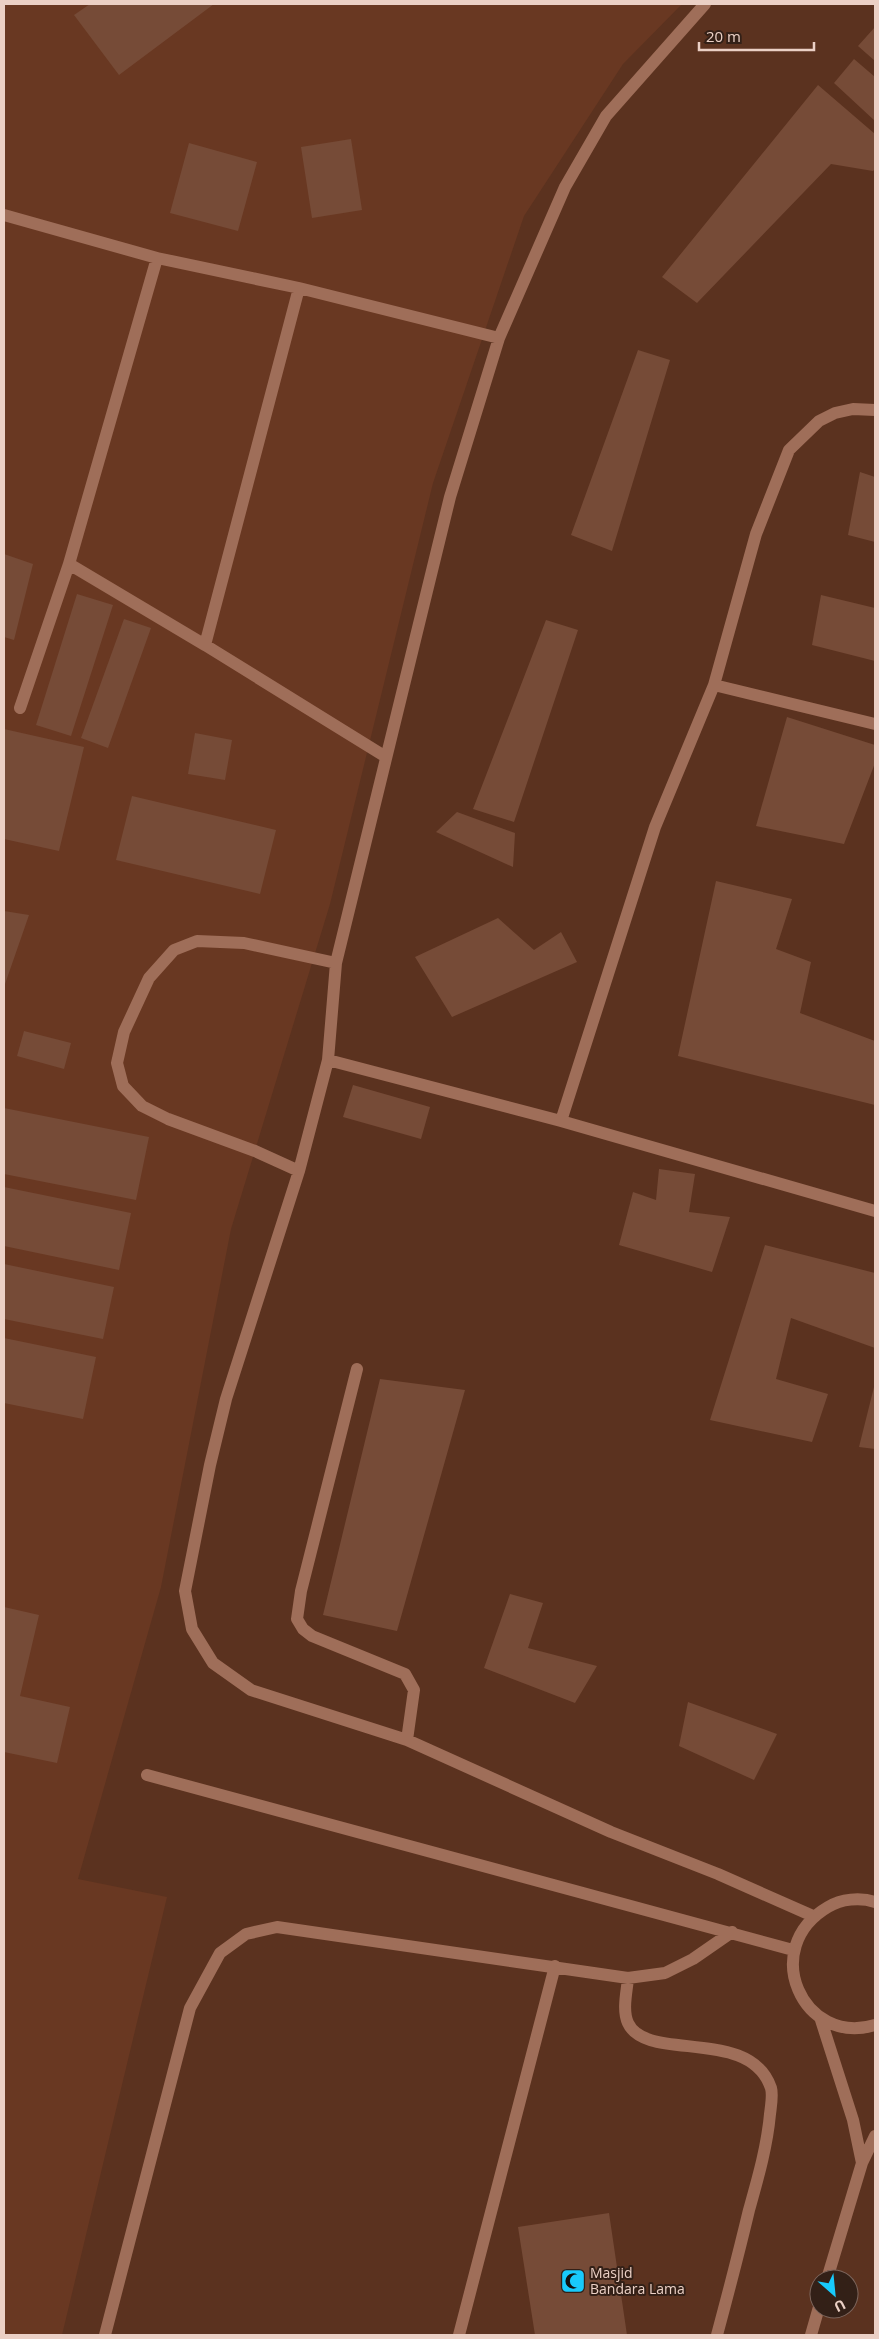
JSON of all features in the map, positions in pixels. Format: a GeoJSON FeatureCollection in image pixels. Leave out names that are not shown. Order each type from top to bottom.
{"type":"FeatureCollection","features":[{"type":"Feature","properties":{"kind":"street"},"geometry":{"type":"LineString","coordinates":[[701,5],[606,116],[565,187],[499,338],[450,497],[336,964],[328,1060],[299,1171],[226,1399],[210,1465],[185,1591],[192,1629],[214,1663],[251,1690],[407,1740],[611,1832],[718,1874],[813,1916]]}},
{"type":"Feature","properties":{"kind":"street"},"geometry":{"type":"LineString","coordinates":[[4,215],[157,258],[299,288],[499,338]]}},
{"type":"Feature","properties":{"kind":"street"},"geometry":{"type":"LineString","coordinates":[[20,708],[70,564],[157,258]]}},
{"type":"Feature","properties":{"kind":"street"},"geometry":{"type":"LineString","coordinates":[[205,645],[299,288]]}},
{"type":"Feature","properties":{"kind":"street"},"geometry":{"type":"LineString","coordinates":[[560,1122],[655,827],[714,686],[756,534],[789,450],[819,421],[835,413],[853,409],[875,410]]}},
{"type":"Feature","properties":{"kind":"street"},"geometry":{"type":"LineString","coordinates":[[70,564],[386,756]]}},
{"type":"Feature","properties":{"kind":"street"},"geometry":{"type":"LineString","coordinates":[[714,686],[875,724]]}},
{"type":"Feature","properties":{"kind":"street"},"geometry":{"type":"LineString","coordinates":[[299,1171],[255,1151],[168,1119],[142,1106],[123,1086],[116,1063],[124,1032],[149,978],[174,950],[197,940],[244,943],[336,964]]}},
{"type":"Feature","properties":{"kind":"street"},"geometry":{"type":"LineString","coordinates":[[328,1060],[560,1122],[875,1211]]}},
{"type":"Feature","properties":{"kind":"street"},"geometry":{"type":"LineString","coordinates":[[357,1369],[301,1591],[297,1619],[303,1629],[312,1636],[405,1674],[414,1690],[407,1740]]}},
{"type":"Feature","properties":{"kind":"street"},"geometry":{"type":"LineString","coordinates":[[147,1775],[793,1950]]}},
{"type":"Feature","properties":{"kind":"street"},"geometry":{"type":"LineString","coordinates":[[875,1902],[867,1899],[838,1901],[813,1916],[801,1931],[793,1950],[793,1975],[803,1999],[820,2017],[844,2027],[866,2028],[875,2025]]}},
{"type":"Feature","properties":{"kind":"street"},"geometry":{"type":"LineString","coordinates":[[105,2335],[190,2008],[220,1953],[246,1934],[277,1926],[628,1978],[665,1973],[693,1959],[732,1932]]}},
{"type":"Feature","properties":{"kind":"street"},"geometry":{"type":"LineString","coordinates":[[459,2335],[555,1966]]}},
{"type":"Feature","properties":{"kind":"street"},"geometry":{"type":"LineString","coordinates":[[628,1978],[625,2014],[628,2024],[636,2033],[650,2040],[732,2053],[754,2063],[766,2076],[772,2090],[767,2141],[717,2335]]}},
{"type":"Feature","properties":{"kind":"street"},"geometry":{"type":"LineString","coordinates":[[820,2017],[853,2120],[862,2163]]}},
{"type":"Feature","properties":{"kind":"street"},"geometry":{"type":"LineString","coordinates":[[830,2269],[862,2163],[875,2136]]}},
{"type":"Feature","properties":{"kind":"street"},"geometry":{"type":"LineString","coordinates":[[811,2335],[816,2319]]}},
{"type":"Feature","properties":{"kind":"shaded area"},"geometry":{"type":"Polygon","coordinates":[[[4,4],[682,4],[623,64],[524,216],[433,483],[330,904],[231,1229],[161,1587],[78,1879],[167,1897],[62,2335],[4,2335],[4,4]]]}},
{"type":"Feature","properties":{"kind":"building"},"geometry":{"type":"Polygon","coordinates":[[[90,4],[214,4],[119,75],[74,15],[90,4]]]}},
{"type":"Feature","properties":{"kind":"building"},"geometry":{"type":"Polygon","coordinates":[[[875,27],[875,61],[858,46],[875,27]]]}},
{"type":"Feature","properties":{"kind":"building"},"geometry":{"type":"Polygon","coordinates":[[[854,59],[875,77],[875,121],[834,83],[854,59]]]}},
{"type":"Feature","properties":{"kind":"building"},"geometry":{"type":"Polygon","coordinates":[[[818,85],[875,134],[875,169],[873,171],[831,164],[697,303],[662,277],[818,85]]]}},
{"type":"Feature","properties":{"kind":"building"},"geometry":{"type":"Polygon","coordinates":[[[351,139],[362,210],[312,218],[301,147],[351,139]]]}},
{"type":"Feature","properties":{"kind":"building"},"geometry":{"type":"Polygon","coordinates":[[[189,143],[257,162],[238,231],[170,213],[189,143]]]}},
{"type":"Feature","properties":{"kind":"building"},"geometry":{"type":"Polygon","coordinates":[[[638,350],[670,360],[612,551],[571,535],[638,350]]]}},
{"type":"Feature","properties":{"kind":"building"},"geometry":{"type":"Polygon","coordinates":[[[860,472],[875,477],[875,542],[848,535],[860,472]]]}},
{"type":"Feature","properties":{"kind":"building"},"geometry":{"type":"Polygon","coordinates":[[[4,554],[33,564],[14,640],[4,637],[4,554]]]}},
{"type":"Feature","properties":{"kind":"building"},"geometry":{"type":"Polygon","coordinates":[[[77,594],[113,605],[71,736],[36,725],[77,594]]]}},
{"type":"Feature","properties":{"kind":"building"},"geometry":{"type":"Polygon","coordinates":[[[821,595],[875,608],[875,661],[812,645],[821,595]]]}},
{"type":"Feature","properties":{"kind":"building"},"geometry":{"type":"Polygon","coordinates":[[[124,619],[151,628],[108,748],[81,738],[124,619]]]}},
{"type":"Feature","properties":{"kind":"building"},"geometry":{"type":"Polygon","coordinates":[[[546,620],[578,630],[514,822],[473,809],[546,620]]]}},
{"type":"Feature","properties":{"kind":"building"},"geometry":{"type":"Polygon","coordinates":[[[787,717],[875,745],[875,763],[844,844],[756,826],[787,717]]]}},
{"type":"Feature","properties":{"kind":"building"},"geometry":{"type":"Polygon","coordinates":[[[4,729],[84,747],[59,851],[4,839],[4,729]]]}},
{"type":"Feature","properties":{"kind":"building"},"geometry":{"type":"Polygon","coordinates":[[[195,733],[232,740],[225,780],[188,774],[195,733]]]}},
{"type":"Feature","properties":{"kind":"building"},"geometry":{"type":"Polygon","coordinates":[[[132,796],[276,830],[260,894],[116,860],[132,796]]]}},
{"type":"Feature","properties":{"kind":"building"},"geometry":{"type":"Polygon","coordinates":[[[457,812],[515,833],[513,867],[436,832],[457,812]]]}},
{"type":"Feature","properties":{"kind":"building"},"geometry":{"type":"Polygon","coordinates":[[[716,881],[792,899],[776,949],[811,962],[800,1013],[875,1041],[875,1105],[678,1056],[716,881]]]}},
{"type":"Feature","properties":{"kind":"building"},"geometry":{"type":"Polygon","coordinates":[[[4,911],[29,915],[4,987],[4,911]]]}},
{"type":"Feature","properties":{"kind":"building"},"geometry":{"type":"Polygon","coordinates":[[[498,918],[534,950],[561,932],[577,962],[452,1017],[415,957],[498,918]]]}},
{"type":"Feature","properties":{"kind":"building"},"geometry":{"type":"Polygon","coordinates":[[[24,1031],[71,1043],[64,1069],[17,1056],[24,1031]]]}},
{"type":"Feature","properties":{"kind":"building"},"geometry":{"type":"Polygon","coordinates":[[[353,1085],[430,1107],[421,1139],[343,1117],[353,1085]]]}},
{"type":"Feature","properties":{"kind":"building"},"geometry":{"type":"Polygon","coordinates":[[[4,1108],[149,1137],[136,1200],[4,1174],[4,1108]]]}},
{"type":"Feature","properties":{"kind":"building"},"geometry":{"type":"Polygon","coordinates":[[[659,1169],[695,1174],[689,1212],[730,1217],[712,1272],[619,1245],[633,1192],[656,1200],[659,1169]]]}},
{"type":"Feature","properties":{"kind":"building"},"geometry":{"type":"Polygon","coordinates":[[[4,1187],[131,1213],[119,1270],[4,1246],[4,1187]]]}},
{"type":"Feature","properties":{"kind":"building"},"geometry":{"type":"Polygon","coordinates":[[[765,1245],[875,1273],[875,1348],[791,1318],[776,1379],[828,1394],[812,1442],[710,1420],[765,1245]]]}},
{"type":"Feature","properties":{"kind":"building"},"geometry":{"type":"Polygon","coordinates":[[[4,1264],[114,1287],[103,1339],[4,1319],[4,1264]]]}},
{"type":"Feature","properties":{"kind":"building"},"geometry":{"type":"Polygon","coordinates":[[[4,1338],[96,1357],[83,1419],[4,1403],[4,1338]]]}},
{"type":"Feature","properties":{"kind":"building"},"geometry":{"type":"Polygon","coordinates":[[[380,1379],[465,1390],[397,1631],[323,1615],[380,1379]]]}},
{"type":"Feature","properties":{"kind":"building"},"geometry":{"type":"Polygon","coordinates":[[[875,1383],[875,1449],[859,1447],[875,1383]]]}},
{"type":"Feature","properties":{"kind":"building"},"geometry":{"type":"Polygon","coordinates":[[[510,1594],[543,1603],[528,1648],[597,1666],[575,1703],[484,1668],[510,1594]]]}},
{"type":"Feature","properties":{"kind":"building"},"geometry":{"type":"Polygon","coordinates":[[[4,1607],[39,1615],[20,1696],[70,1707],[57,1763],[4,1752],[4,1607]]]}},
{"type":"Feature","properties":{"kind":"building"},"geometry":{"type":"Polygon","coordinates":[[[688,1702],[777,1734],[754,1780],[679,1746],[688,1702]]]}},
{"type":"Feature","properties":{"kind":"building","name":"Masjid Bandara Lama"},"geometry":{"type":"Polygon","coordinates":[[[609,2213],[627,2335],[535,2335],[518,2227],[609,2213]]]}},
{"type":"Feature","properties":{"kind":"place","name":"Masjid Bandara Lama"},"geometry":{"type":"Point","coordinates":[573,2281]}}]}
